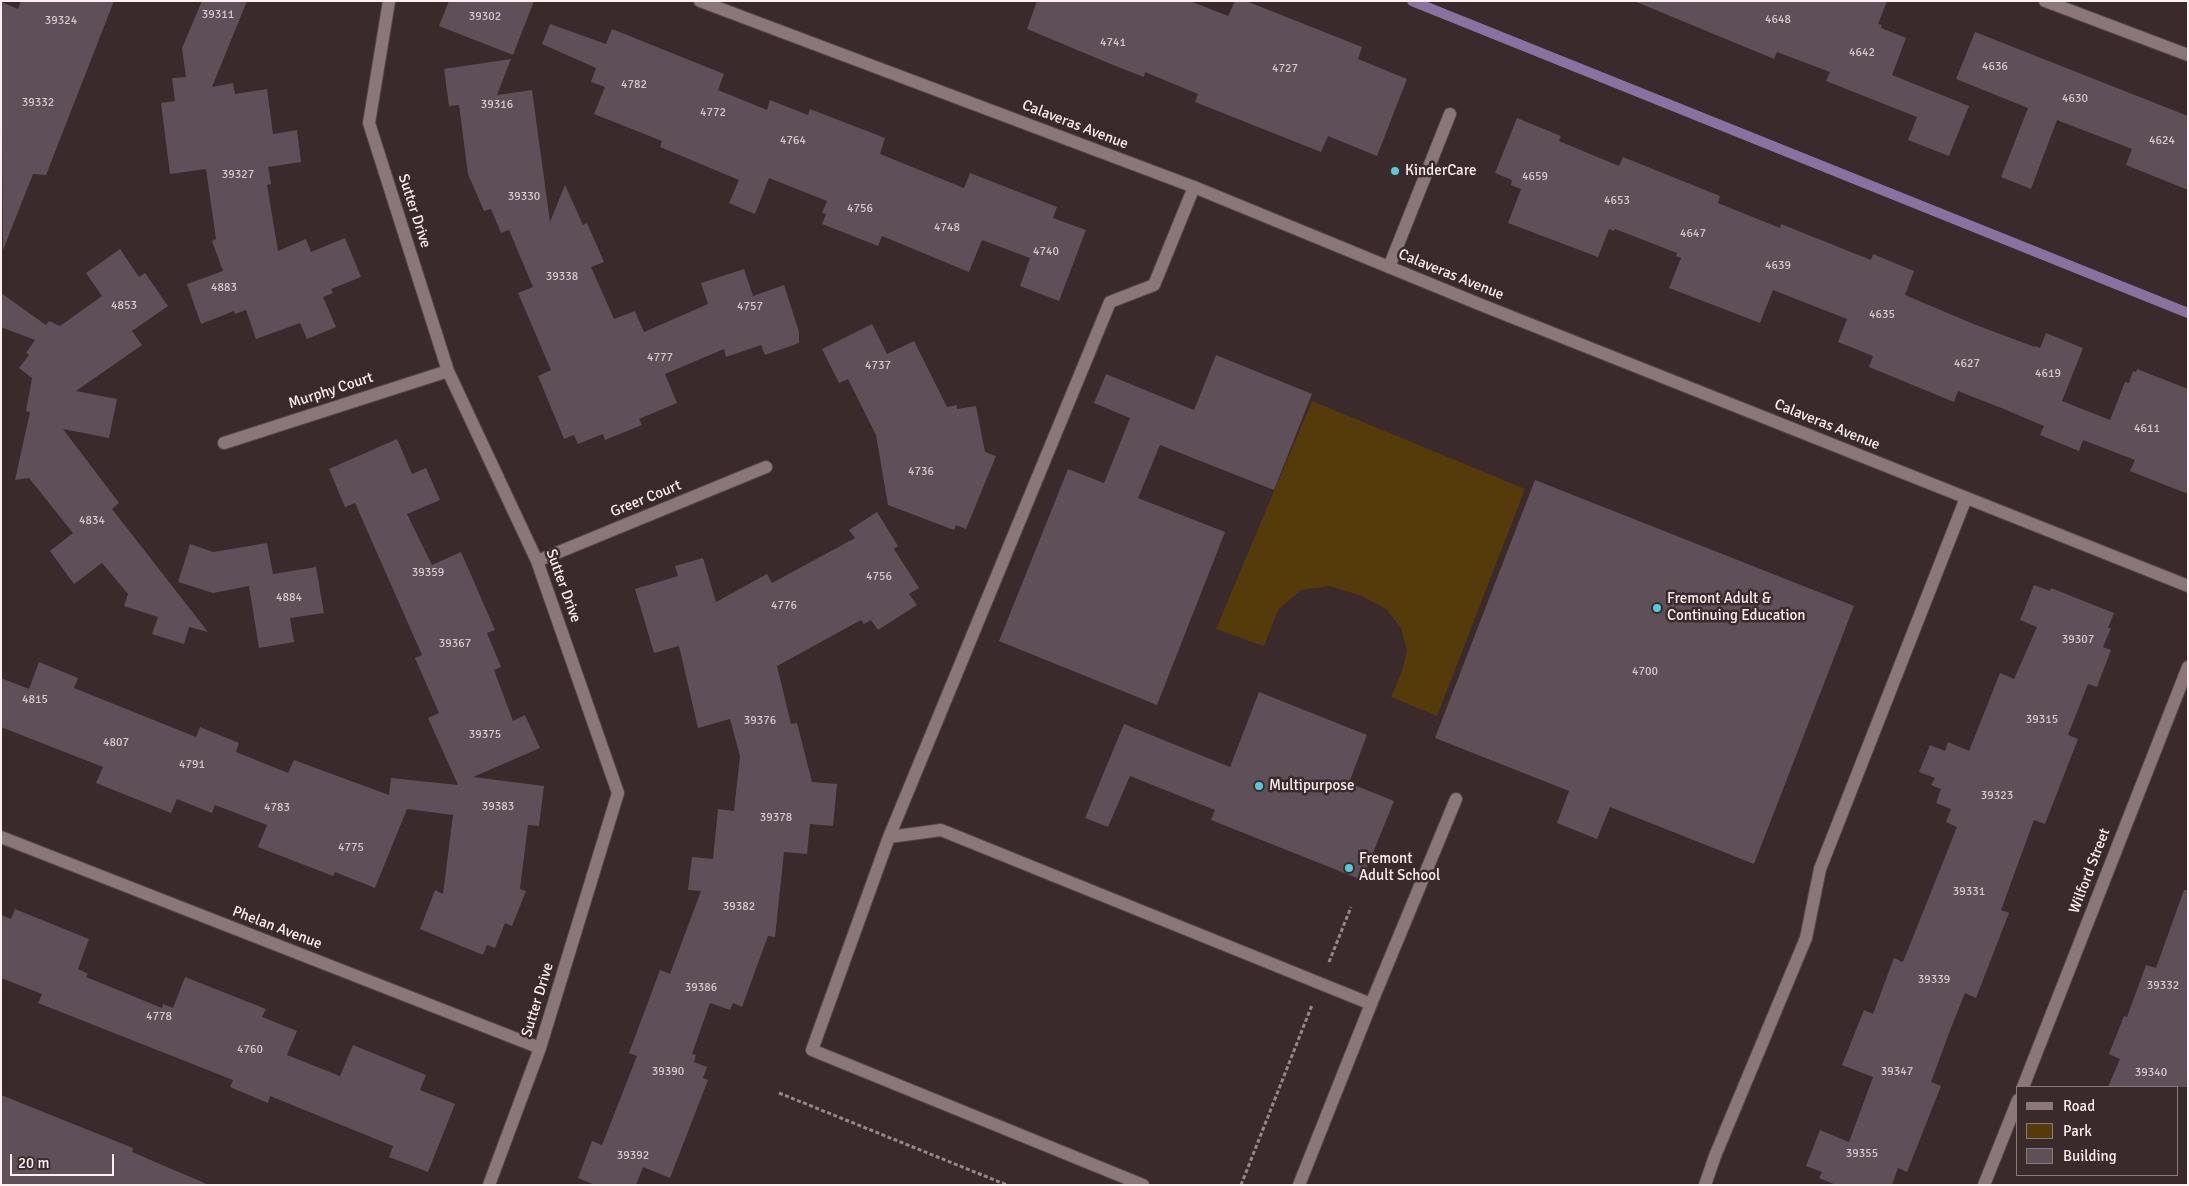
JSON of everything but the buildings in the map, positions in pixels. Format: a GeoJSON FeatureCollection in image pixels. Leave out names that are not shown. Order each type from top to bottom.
{"type":"FeatureCollection","features":[{"type":"Feature","properties":{"kind":"street","name":"Sutter Drive"},"geometry":{"type":"LineString","coordinates":[[389,1],[369,123],[448,371],[538,561],[618,793],[540,1048],[489,1185]]}},
{"type":"Feature","properties":{"kind":"street","name":"Calaveras Avenue"},"geometry":{"type":"LineString","coordinates":[[700,1],[1194,187],[1389,267],[2188,586]]}},
{"type":"Feature","properties":{"kind":"street"},"geometry":{"type":"LineString","coordinates":[[2046,1],[2188,55]]}},
{"type":"Feature","properties":{"kind":"street"},"geometry":{"type":"LineString","coordinates":[[1389,267],[1450,114]]}},
{"type":"Feature","properties":{"kind":"street"},"geometry":{"type":"LineString","coordinates":[[1143,1185],[812,1050],[888,837],[1110,302],[1154,285],[1194,187]]}},
{"type":"Feature","properties":{"kind":"street","name":"Murphy Court"},"geometry":{"type":"LineString","coordinates":[[224,443],[448,371]]}},
{"type":"Feature","properties":{"kind":"street","name":"Greer Court"},"geometry":{"type":"LineString","coordinates":[[538,561],[766,467]]}},
{"type":"Feature","properties":{"kind":"street"},"geometry":{"type":"LineString","coordinates":[[1705,1185],[1715,1156],[1806,938],[1820,869],[1966,498]]}},
{"type":"Feature","properties":{"kind":"street","name":"Wilford Street"},"geometry":{"type":"LineString","coordinates":[[2023,1086],[2188,667]]}},
{"type":"Feature","properties":{"kind":"street"},"geometry":{"type":"LineString","coordinates":[[1299,1185],[1456,799]]}},
{"type":"Feature","properties":{"kind":"street"},"geometry":{"type":"LineString","coordinates":[[888,837],[941,830],[1371,1004]]}},
{"type":"Feature","properties":{"kind":"street","name":"Phelan Avenue"},"geometry":{"type":"LineString","coordinates":[[1,837],[540,1048]]}},
{"type":"Feature","properties":{"kind":"street"},"geometry":{"type":"LineString","coordinates":[[1984,1185],[2016,1105]]}},
{"type":"Feature","properties":{"kind":"path"},"geometry":{"type":"LineString","coordinates":[[1241,1185],[1351,907]]}},
{"type":"Feature","properties":{"kind":"path"},"geometry":{"type":"LineString","coordinates":[[779,1093],[1007,1185]]}},
{"type":"Feature","properties":{"kind":"green space"},"geometry":{"type":"Polygon","coordinates":[[[1312,401],[1525,489],[1437,716],[1391,697],[1402,671],[1407,651],[1401,628],[1386,609],[1362,596],[1330,586],[1301,590],[1278,610],[1264,646],[1216,629],[1312,401]]]}},
{"type":"Feature","properties":{"kind":"waterway"},"geometry":{"type":"LineString","coordinates":[[1412,1],[2188,313]]}},
{"type":"Feature","properties":{"kind":"place","name":"KinderCare"},"geometry":{"type":"Point","coordinates":[1395,171]}},
{"type":"Feature","properties":{"kind":"place","name":"Fremont Adult & Continuing Education"},"geometry":{"type":"Point","coordinates":[1657,608]}},
{"type":"Feature","properties":{"kind":"place","name":"Multipurpose"},"geometry":{"type":"Point","coordinates":[1259,786]}},
{"type":"Feature","properties":{"kind":"place","name":"Fremont Adult School"},"geometry":{"type":"Point","coordinates":[1349,868]}}]}
